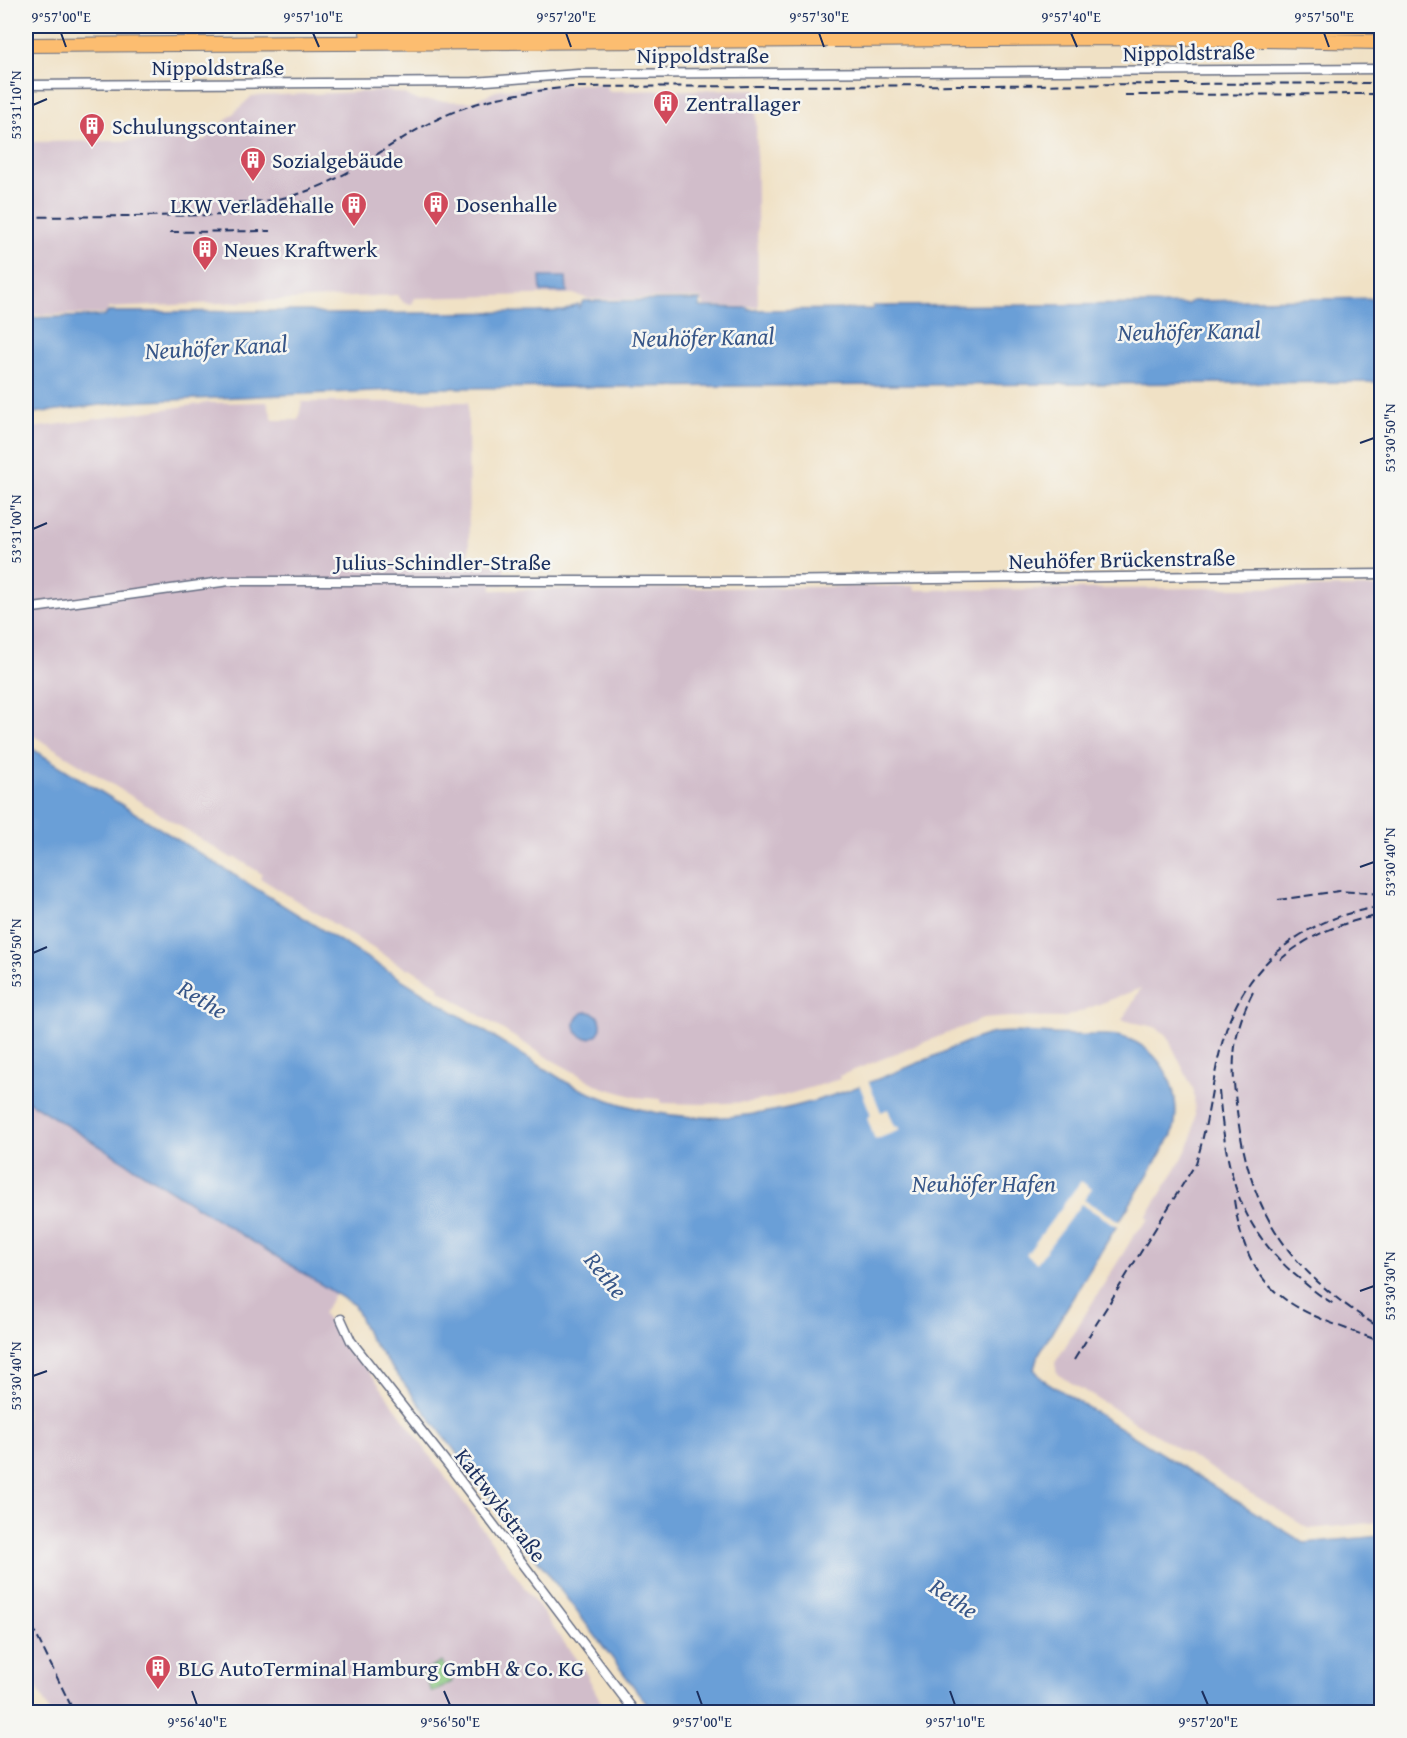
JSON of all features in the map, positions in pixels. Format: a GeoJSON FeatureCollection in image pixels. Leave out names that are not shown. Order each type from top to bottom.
{"type":"FeatureCollection","features":[{"type":"Feature","properties":{"kind":"main road"},"geometry":{"type":"LineString","coordinates":[[26,35],[1382,27]]}},
{"type":"Feature","properties":{"kind":"main road"},"geometry":{"type":"LineString","coordinates":[[26,45],[1189,38],[1382,42]]}},
{"type":"Feature","properties":{"kind":"street","name":"Nippoldstraße"},"geometry":{"type":"LineString","coordinates":[[26,85],[473,82],[626,74],[1382,69]]}},
{"type":"Feature","properties":{"kind":"street","name":"Neuhöfer Brückenstraße"},"geometry":{"type":"LineString","coordinates":[[862,580],[1382,574]]}},
{"type":"Feature","properties":{"kind":"street","name":"Julius-Schindler-Straße"},"geometry":{"type":"LineString","coordinates":[[26,609],[229,581],[862,580]]}},
{"type":"Feature","properties":{"kind":"street","name":"Kattwykstraße"},"geometry":{"type":"LineString","coordinates":[[341,1318],[351,1341],[453,1471],[634,1713]]}},
{"type":"Feature","properties":{"kind":"shaded area"},"geometry":{"type":"Polygon","coordinates":[[[607,84],[608,91],[756,89],[758,307],[704,306],[701,298],[589,299],[573,294],[415,298],[412,304],[404,303],[397,295],[109,308],[105,314],[26,315],[26,142],[205,140],[252,96],[389,91],[404,94],[416,100],[470,102],[501,89],[607,84]]]}},
{"type":"Feature","properties":{"kind":"shaded area"},"geometry":{"type":"Polygon","coordinates":[[[267,402],[273,420],[298,420],[302,402],[468,402],[469,562],[504,566],[504,585],[492,585],[492,590],[913,586],[915,590],[1381,587],[1381,1522],[1309,1529],[1057,1374],[1055,1363],[1135,1234],[1149,1219],[1146,1217],[1182,1159],[1192,1138],[1195,1115],[1194,1091],[1166,1034],[1155,1027],[1122,1020],[1141,988],[1063,1018],[983,1019],[839,1076],[840,1079],[779,1097],[750,1102],[661,1103],[661,1099],[636,1097],[601,1087],[545,1056],[439,990],[440,987],[410,968],[408,970],[260,878],[262,874],[235,857],[233,859],[26,731],[26,429],[207,403],[267,402]]]}},
{"type":"Feature","properties":{"kind":"shaded area"},"geometry":{"type":"Polygon","coordinates":[[[26,1096],[338,1287],[323,1314],[372,1375],[586,1673],[606,1712],[49,1712],[26,1664],[26,1096]]]}},
{"type":"Feature","properties":{"kind":"green space"},"geometry":{"type":"Polygon","coordinates":[[[442,1662],[452,1682],[432,1692],[422,1672],[442,1662]]]}},
{"type":"Feature","properties":{"kind":"water"},"geometry":{"type":"Polygon","coordinates":[[[540,277],[566,277],[567,292],[541,292],[540,277]]]}},
{"type":"Feature","properties":{"kind":"water","name":"Neuhöfer Kanal"},"geometry":{"type":"Polygon","coordinates":[[[1381,298],[1381,382],[439,388],[125,402],[26,414],[26,318],[105,316],[108,312],[310,311],[322,314],[539,312],[564,311],[578,304],[579,308],[583,301],[700,300],[700,307],[748,308],[749,310],[873,309],[873,306],[1188,304],[1192,301],[1381,298]]]}},
{"type":"Feature","properties":{"kind":"water"},"geometry":{"type":"Polygon","coordinates":[[[26,745],[566,1082],[635,1108],[658,1113],[706,1117],[730,1117],[777,1110],[841,1093],[969,1041],[995,1033],[1111,1035],[1137,1043],[1149,1051],[1168,1076],[1173,1090],[1176,1105],[1172,1135],[1038,1355],[1034,1369],[1042,1379],[1304,1543],[1381,1536],[1381,1712],[653,1712],[368,1336],[354,1305],[26,1100],[26,745]]]}},
{"type":"Feature","properties":{"kind":"water"},"geometry":{"type":"Polygon","coordinates":[[[588,1012],[597,1016],[601,1025],[597,1034],[588,1038],[579,1034],[575,1025],[579,1016],[588,1012]]]}},
{"type":"Feature","properties":{"kind":"pier"},"geometry":{"type":"Polygon","coordinates":[[[868,1080],[881,1112],[888,1109],[895,1127],[899,1126],[900,1130],[875,1140],[867,1118],[871,1115],[859,1084],[868,1080]]]}},
{"type":"Feature","properties":{"kind":"pier"},"geometry":{"type":"Polygon","coordinates":[[[1081,1181],[1092,1189],[1084,1200],[1123,1223],[1120,1228],[1081,1204],[1037,1263],[1026,1255],[1081,1181]]]}},
{"type":"Feature","properties":{"kind":"railway"},"geometry":{"type":"LineString","coordinates":[[238,202],[270,200],[298,194],[323,185],[415,131],[458,110],[521,93],[571,87],[1382,83]]}},
{"type":"Feature","properties":{"kind":"railway"},"geometry":{"type":"LineString","coordinates":[[1125,95],[1382,94]]}},
{"type":"Feature","properties":{"kind":"railway"},"geometry":{"type":"LineString","coordinates":[[26,217],[232,215],[266,212],[302,202]]}},
{"type":"Feature","properties":{"kind":"railway"},"geometry":{"type":"LineString","coordinates":[[170,232],[270,231]]}},
{"type":"Feature","properties":{"kind":"railway"},"geometry":{"type":"LineString","coordinates":[[1278,900],[1339,891],[1382,894]]}},
{"type":"Feature","properties":{"kind":"railway"},"geometry":{"type":"LineString","coordinates":[[1074,1360],[1196,1163],[1226,1030],[1236,1005],[1250,982],[1266,962],[1307,931],[1330,920],[1382,907]]}},
{"type":"Feature","properties":{"kind":"railway"},"geometry":{"type":"LineString","coordinates":[[1280,960],[1302,943],[1327,930],[1382,915]]}},
{"type":"Feature","properties":{"kind":"railway"},"geometry":{"type":"LineString","coordinates":[[1253,992],[1240,1022],[1234,1065],[1237,1111],[1243,1149],[1252,1182],[1265,1212],[1281,1239],[1300,1264],[1323,1287],[1382,1329]]}},
{"type":"Feature","properties":{"kind":"railway"},"geometry":{"type":"LineString","coordinates":[[1219,1091],[1230,1169],[1246,1213],[1258,1234],[1274,1254],[1308,1286],[1334,1304]]}},
{"type":"Feature","properties":{"kind":"railway"},"geometry":{"type":"LineString","coordinates":[[1234,1200],[1241,1234],[1252,1260],[1265,1281],[1282,1297],[1302,1310],[1382,1342]]}},
{"type":"Feature","properties":{"kind":"railway"},"geometry":{"type":"LineString","coordinates":[[26,1614],[74,1712]]}},
{"type":"Feature","properties":{"kind":"place","name":"Zentrallager"},"geometry":{"type":"Point","coordinates":[666,126]}},
{"type":"Feature","properties":{"kind":"place","name":"Schulungscontainer"},"geometry":{"type":"Point","coordinates":[92,149]}},
{"type":"Feature","properties":{"kind":"place","name":"Sozialgebäude"},"geometry":{"type":"Point","coordinates":[253,183]}},
{"type":"Feature","properties":{"kind":"place","name":"Dosenhalle"},"geometry":{"type":"Point","coordinates":[436,227]}},
{"type":"Feature","properties":{"kind":"place","name":"LKW Verladehalle"},"geometry":{"type":"Point","coordinates":[354,228]}},
{"type":"Feature","properties":{"kind":"place","name":"Neues Kraftwerk"},"geometry":{"type":"Point","coordinates":[205,272]}},
{"type":"Feature","properties":{"kind":"place","name":"BLG AutoTerminal Hamburg GmbH & Co. KG"},"geometry":{"type":"Point","coordinates":[158,1691]}},
{"type":"Feature","properties":{"kind":"water label","name":"Rethe"},"geometry":{"type":"Point","coordinates":[203,999]}},
{"type":"Feature","properties":{"kind":"water label","name":"Neuhöfer Hafen"},"geometry":{"type":"Point","coordinates":[984,1183]}},
{"type":"Feature","properties":{"kind":"water label","name":"Rethe"},"geometry":{"type":"Point","coordinates":[606,1275]}},
{"type":"Feature","properties":{"kind":"water label","name":"Rethe"},"geometry":{"type":"Point","coordinates":[954,1598]}}]}
